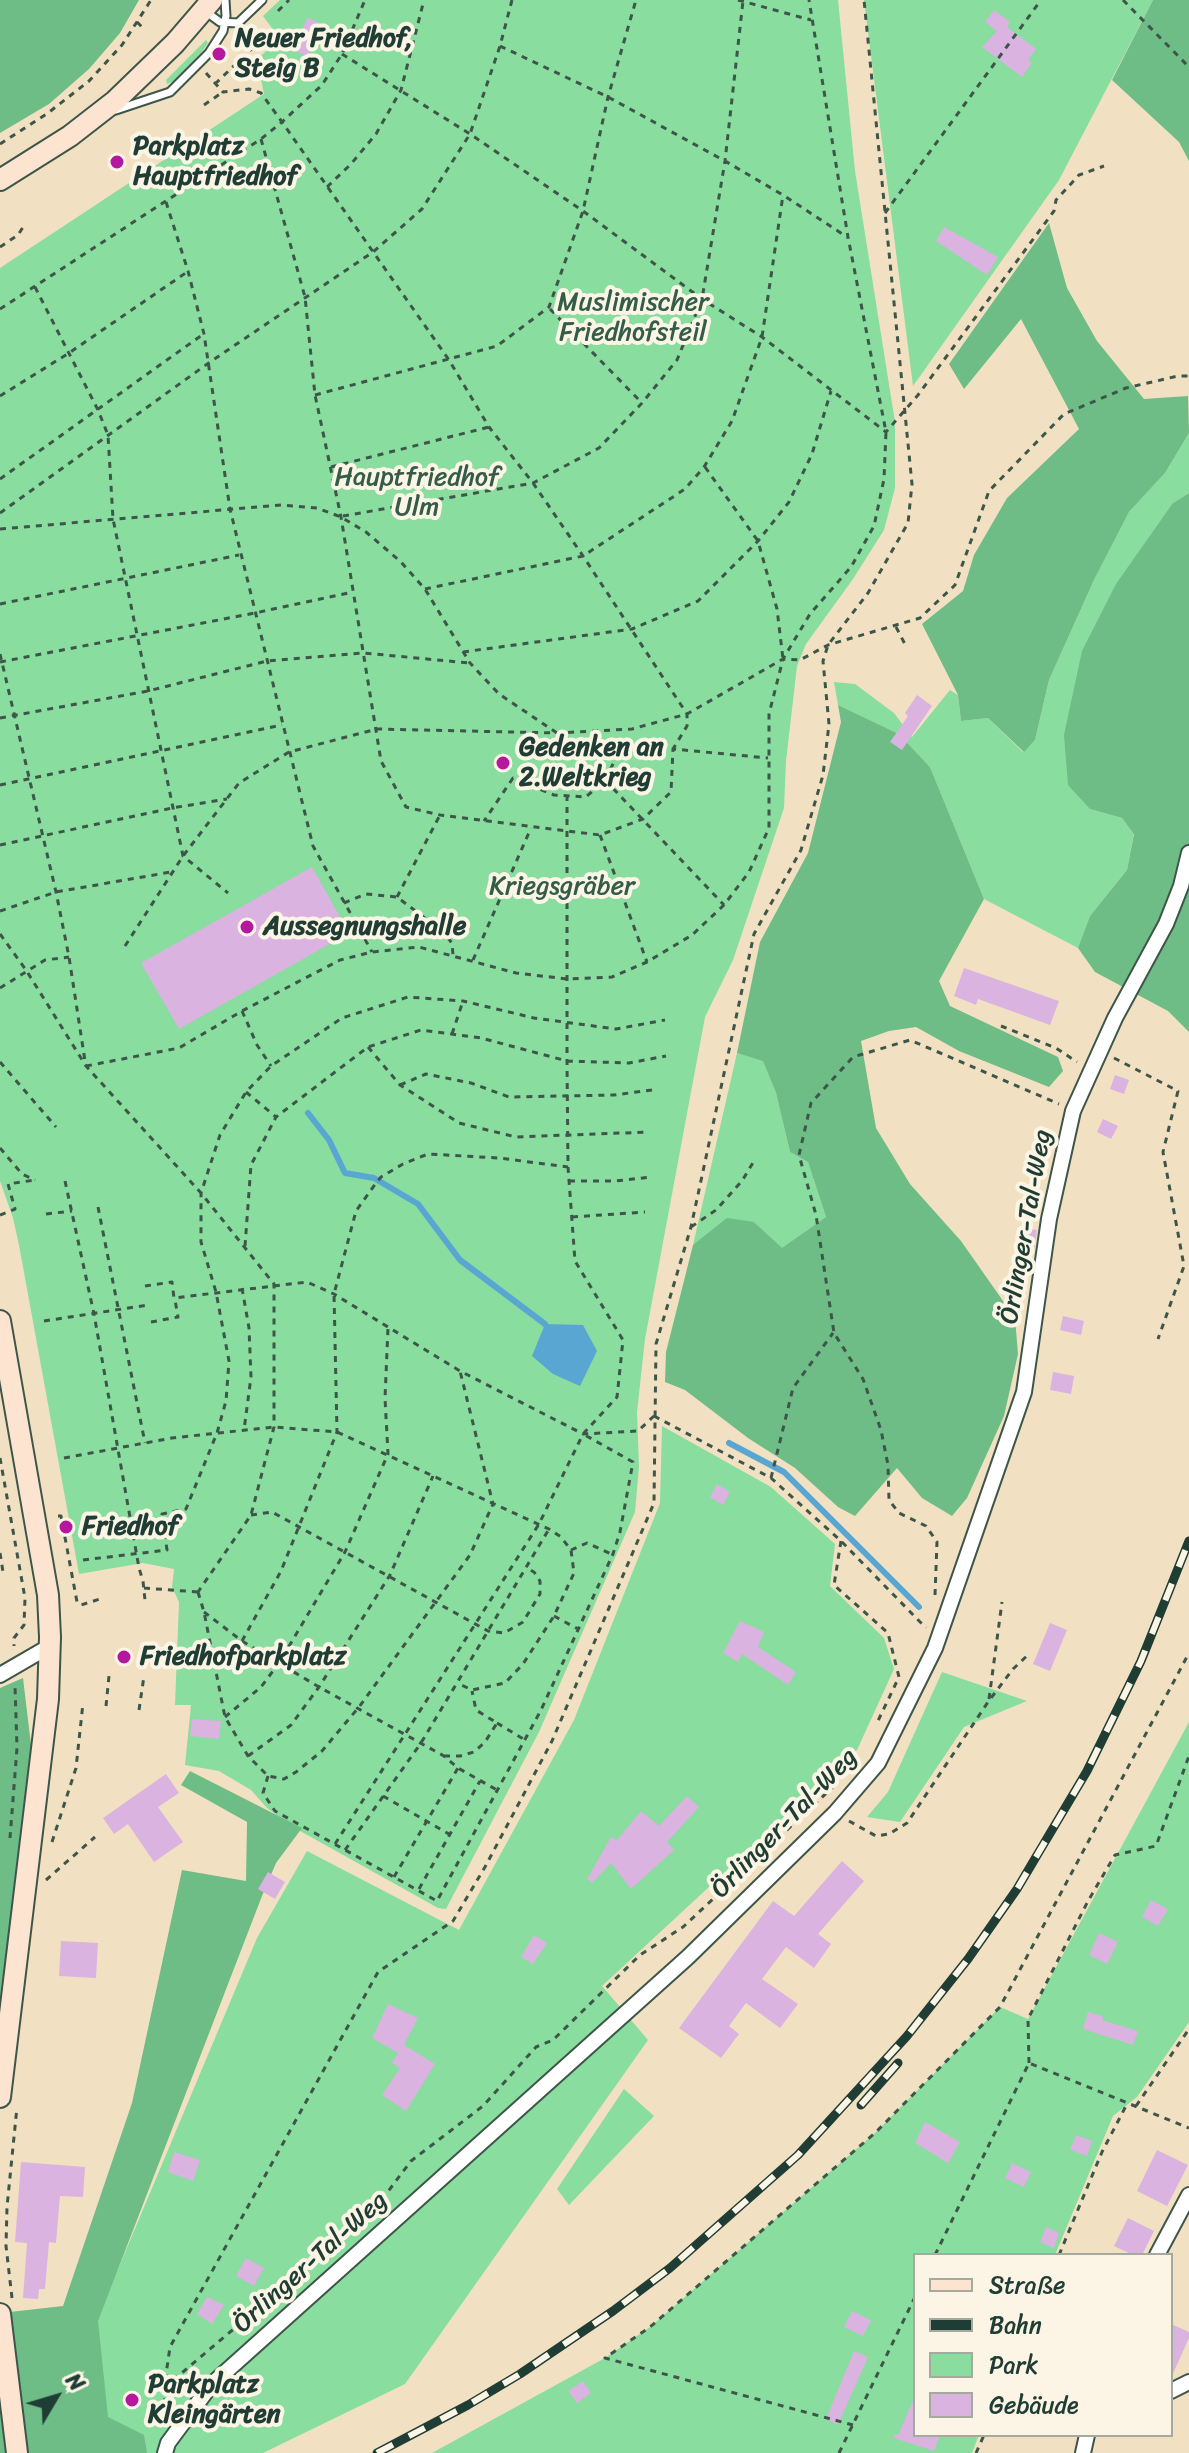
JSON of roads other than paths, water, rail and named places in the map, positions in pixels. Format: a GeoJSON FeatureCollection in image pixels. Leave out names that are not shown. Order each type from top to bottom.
{"type":"FeatureCollection","features":[{"type":"Feature","properties":{"kind":"main road"},"geometry":{"type":"LineString","coordinates":[[0,180],[98,115],[155,63],[208,5]]}},
{"type":"Feature","properties":{"kind":"main road"},"geometry":{"type":"LineString","coordinates":[[0,1321],[48,1595],[50,1646],[48,1699],[9,2099]]}},
{"type":"Feature","properties":{"kind":"main road"},"geometry":{"type":"LineString","coordinates":[[7,2312],[17,2453]]}},
{"type":"Feature","properties":{"kind":"street","name":"Örlinger-Tal-Weg"},"geometry":{"type":"LineString","coordinates":[[167,2448],[211,2385],[643,1998],[835,1813],[878,1763],[935,1648],[1024,1392],[1049,1219],[1073,1111],[1090,1071],[1166,924],[1181,886],[1189,853]]}},
{"type":"Feature","properties":{"kind":"street"},"geometry":{"type":"LineString","coordinates":[[0,1675],[50,1646]]}},
{"type":"Feature","properties":{"kind":"street"},"geometry":{"type":"LineString","coordinates":[[1158,2253],[1189,2195]]}},
{"type":"Feature","properties":{"kind":"lane"},"geometry":{"type":"LineString","coordinates":[[98,115],[162,96],[198,64],[220,39],[225,23],[225,0]]}},
{"type":"Feature","properties":{"kind":"lane"},"geometry":{"type":"LineString","coordinates":[[225,23],[243,20],[262,0]]}},
{"type":"Feature","properties":{"kind":"lane"},"geometry":{"type":"LineString","coordinates":[[208,5],[225,23]]}},
{"type":"Feature","properties":{"kind":"water"},"geometry":{"type":"Polygon","coordinates":[[[545,1324],[583,1325],[597,1351],[580,1386],[553,1374],[532,1356],[545,1324]]]}},
{"type":"Feature","properties":{"kind":"waterway"},"geometry":{"type":"LineString","coordinates":[[308,1113],[329,1140],[345,1173],[374,1178],[418,1204],[460,1260],[545,1324]]}},
{"type":"Feature","properties":{"kind":"waterway"},"geometry":{"type":"LineString","coordinates":[[729,1443],[784,1472],[919,1607]]}},
{"type":"Feature","properties":{"kind":"railway"},"geometry":{"type":"LineString","coordinates":[[377,2453],[520,2374],[670,2268],[798,2155],[907,2036],[968,1959],[1017,1889],[1087,1771],[1141,1661],[1189,1541]]}},
{"type":"Feature","properties":{"kind":"railway"},"geometry":{"type":"LineString","coordinates":[[861,2105],[898,2063]]}},
{"type":"Feature","properties":{"kind":"place","name":"Neuer Friedhof, Steig B"},"geometry":{"type":"Point","coordinates":[219,54]}},
{"type":"Feature","properties":{"kind":"place","name":"Parkplatz Hauptfriedhof"},"geometry":{"type":"Point","coordinates":[117,162]}},
{"type":"Feature","properties":{"kind":"place","name":"Gedenken an 2.Weltkrieg"},"geometry":{"type":"Point","coordinates":[503,763]}},
{"type":"Feature","properties":{"kind":"place","name":"Aussegnungshalle"},"geometry":{"type":"Point","coordinates":[247,927]}},
{"type":"Feature","properties":{"kind":"place","name":"Friedhof"},"geometry":{"type":"Point","coordinates":[66,1527]}},
{"type":"Feature","properties":{"kind":"place","name":"Friedhofparkplatz"},"geometry":{"type":"Point","coordinates":[124,1657]}},
{"type":"Feature","properties":{"kind":"place","name":"Parkplatz Kleingärten"},"geometry":{"type":"Point","coordinates":[132,2400]}},
{"type":"Feature","properties":{"kind":"park label","name":"Muslimischer Friedhofsteil"},"geometry":{"type":"Point","coordinates":[633,318]}},
{"type":"Feature","properties":{"kind":"park label","name":"Hauptfriedhof Ulm"},"geometry":{"type":"Point","coordinates":[417,493]}},
{"type":"Feature","properties":{"kind":"park label","name":"Kriegsgräber"},"geometry":{"type":"Point","coordinates":[562,887]}}]}
